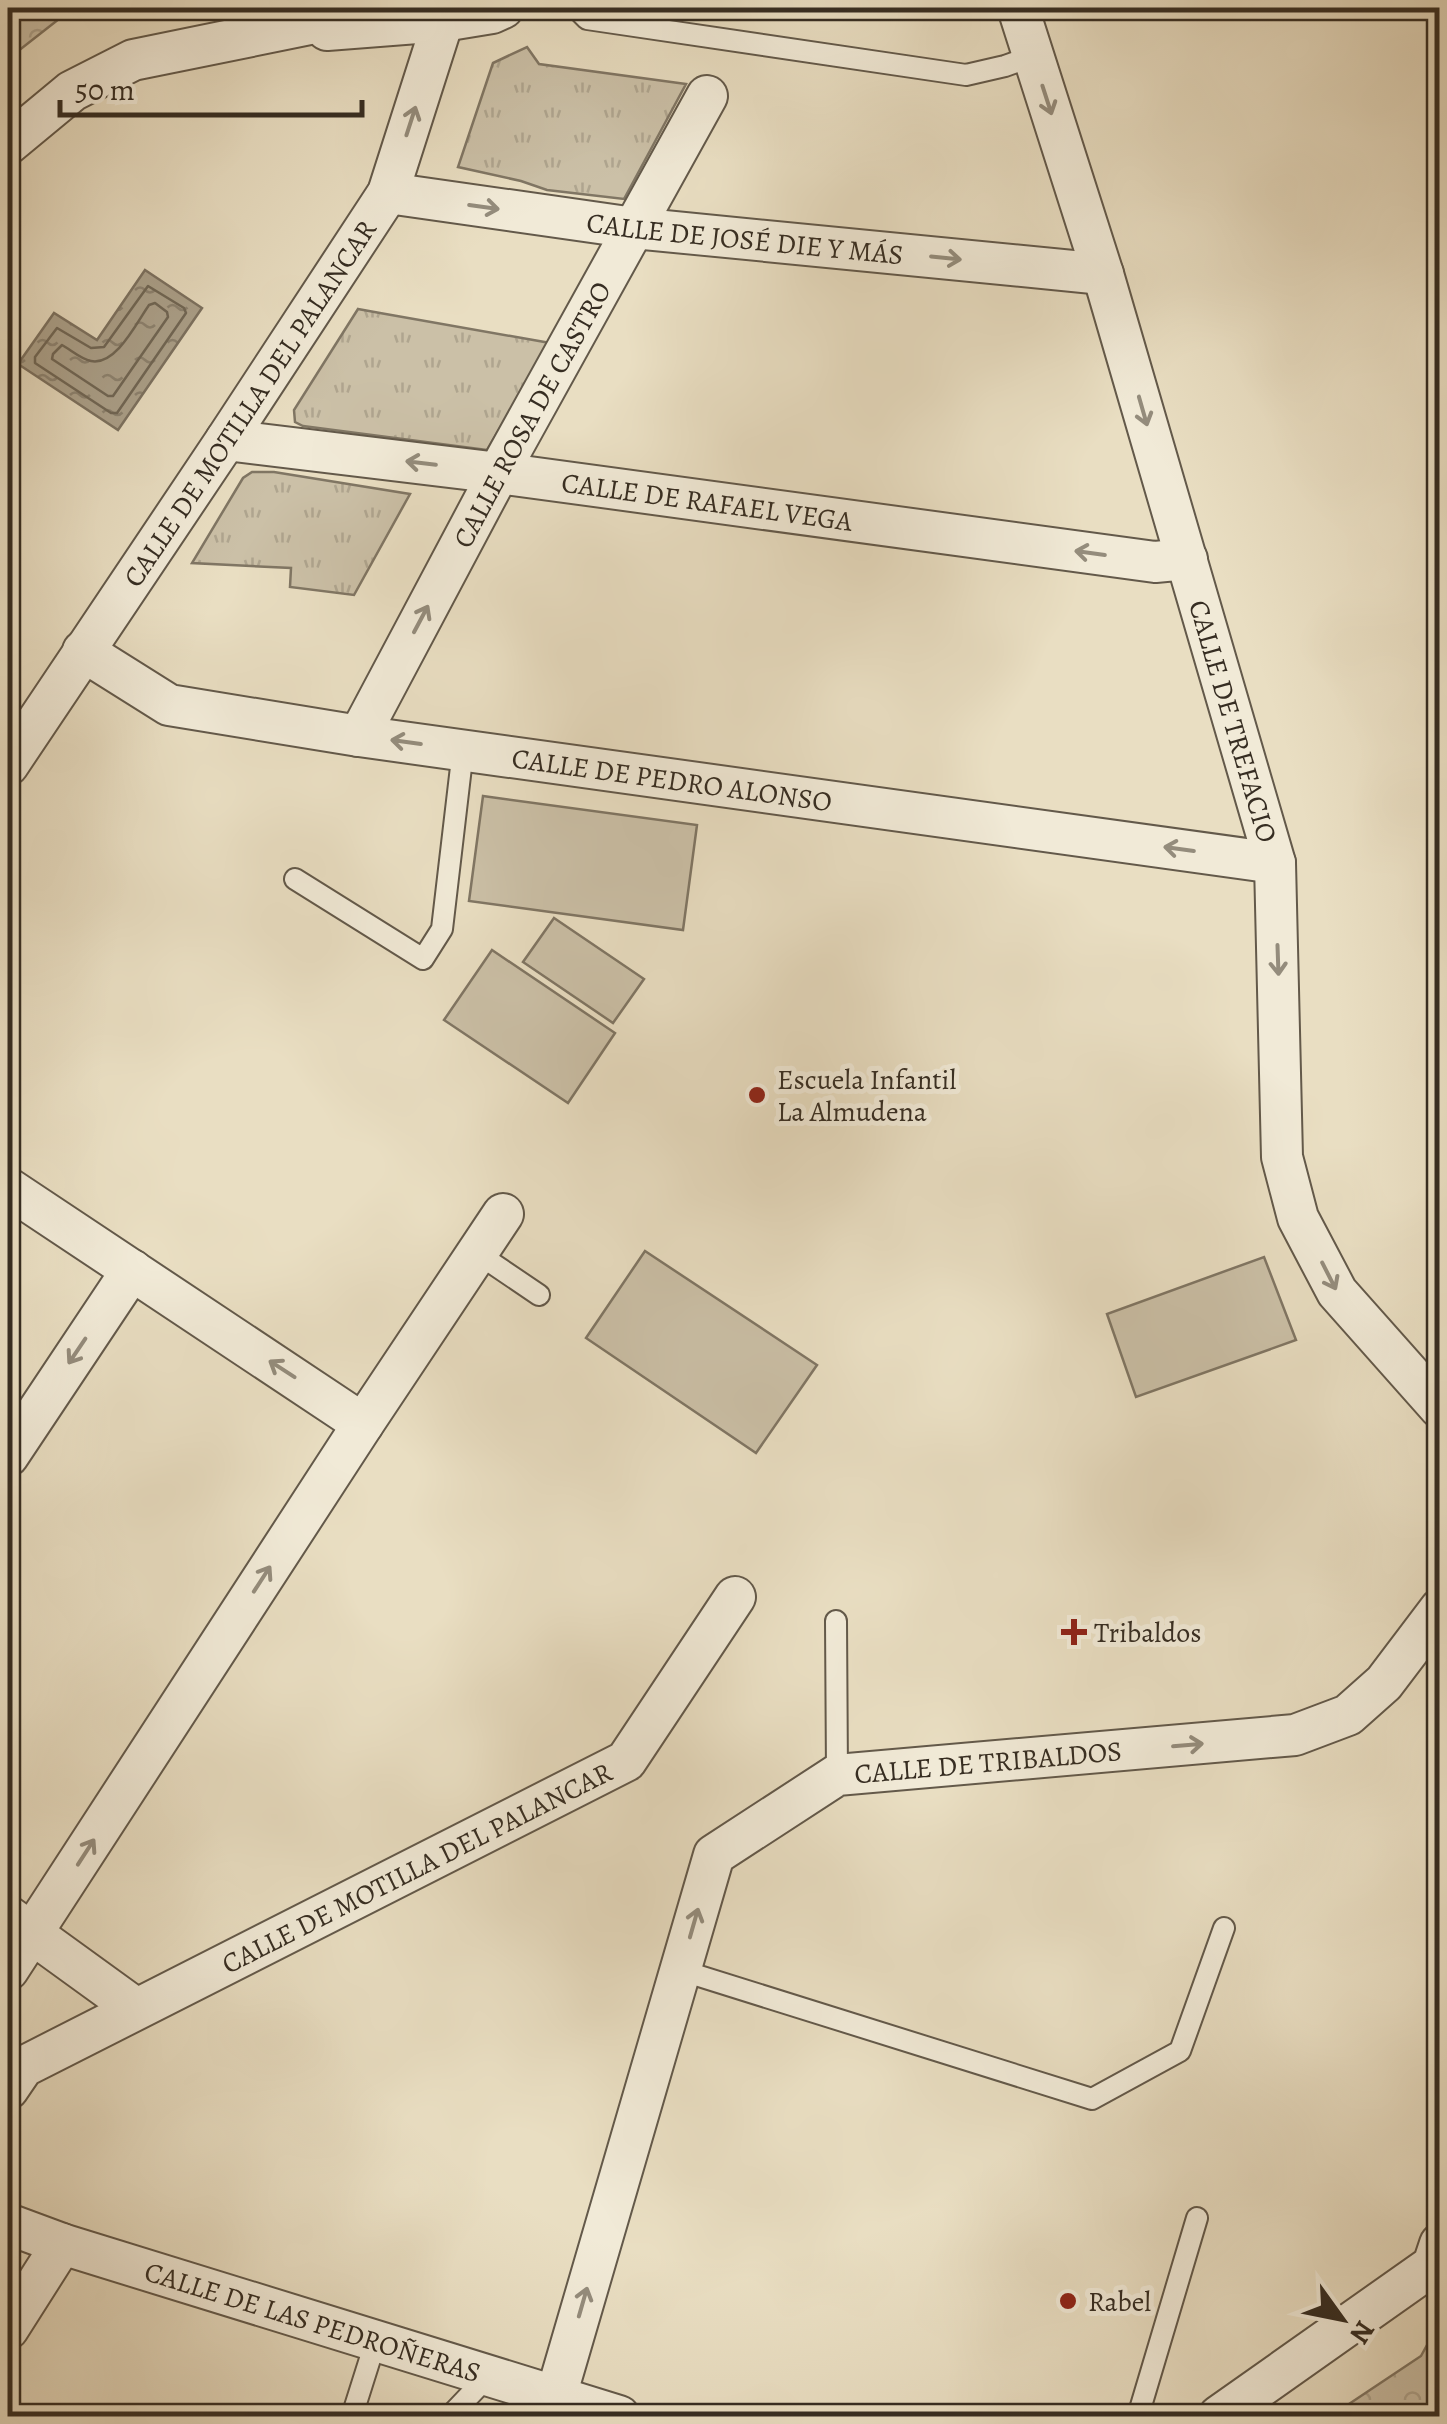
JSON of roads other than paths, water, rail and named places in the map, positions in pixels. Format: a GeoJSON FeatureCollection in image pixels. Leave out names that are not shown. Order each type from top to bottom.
{"type":"FeatureCollection","features":[{"type":"Feature","properties":{"kind":"street"},"geometry":{"type":"LineString","coordinates":[[263,35],[307,15],[359,8]]}},
{"type":"Feature","properties":{"kind":"street"},"geometry":{"type":"LineString","coordinates":[[8,144],[72,91],[133,60],[263,35],[443,20],[503,8]]}},
{"type":"Feature","properties":{"kind":"street","name":"CALLE DE TREFACIO"},"geometry":{"type":"LineString","coordinates":[[1018,8],[1103,274],[1275,863],[1282,1157],[1298,1218],[1337,1292],[1440,1408]]}},
{"type":"Feature","properties":{"kind":"street","name":"CALLE DE MOTILLA DEL PALANCAR"},"geometry":{"type":"LineString","coordinates":[[8,765],[388,193],[443,20]]}},
{"type":"Feature","properties":{"kind":"street","name":"CALLE ROSA DE CASTRO"},"geometry":{"type":"LineString","coordinates":[[360,736],[499,472],[707,96]]}},
{"type":"Feature","properties":{"kind":"street","name":"CALLE DE JOSÉ DIE Y MÁS"},"geometry":{"type":"LineString","coordinates":[[388,193],[634,228],[1103,274]]}},
{"type":"Feature","properties":{"kind":"street","name":"CALLE DE RAFAEL VEGA"},"geometry":{"type":"LineString","coordinates":[[226,440],[499,472],[1154,562],[1187,559]]}},
{"type":"Feature","properties":{"kind":"street","name":"CALLE DE PEDRO ALONSO"},"geometry":{"type":"LineString","coordinates":[[83,650],[169,705],[360,736],[1275,863]]}},
{"type":"Feature","properties":{"kind":"street"},"geometry":{"type":"LineString","coordinates":[[8,1188],[363,1424]]}},
{"type":"Feature","properties":{"kind":"street"},"geometry":{"type":"LineString","coordinates":[[8,1970],[20,1925],[504,1214]]}},
{"type":"Feature","properties":{"kind":"street"},"geometry":{"type":"LineString","coordinates":[[8,1456],[132,1270]]}},
{"type":"Feature","properties":{"kind":"street","name":"CALLE DE MOTILLA DEL PALANCAR"},"geometry":{"type":"LineString","coordinates":[[8,2089],[23,2067],[626,1761],[735,1597]]}},
{"type":"Feature","properties":{"kind":"street","name":"CALLE DE TRIBALDOS"},"geometry":{"type":"LineString","coordinates":[[556,2396],[714,1855],[837,1775],[1295,1736],[1348,1715],[1384,1683],[1440,1609]]}},
{"type":"Feature","properties":{"kind":"street"},"geometry":{"type":"LineString","coordinates":[[20,1925],[135,2008]]}},
{"type":"Feature","properties":{"kind":"street","name":"CALLE DE LAS PEDROÑERAS"},"geometry":{"type":"LineString","coordinates":[[8,2224],[619,2416]]}},
{"type":"Feature","properties":{"kind":"street"},"geometry":{"type":"LineString","coordinates":[[8,2329],[62,2244]]}},
{"type":"Feature","properties":{"kind":"street"},"geometry":{"type":"LineString","coordinates":[[1219,2416],[1433,2265],[1440,2244]]}},
{"type":"Feature","properties":{"kind":"lane"},"geometry":{"type":"LineString","coordinates":[[576,8],[587,20],[966,76],[1033,56]]}},
{"type":"Feature","properties":{"kind":"lane"},"geometry":{"type":"LineString","coordinates":[[295,880],[424,959],[442,930],[463,750]]}},
{"type":"Feature","properties":{"kind":"lane"},"geometry":{"type":"LineString","coordinates":[[477,1253],[538,1295]]}},
{"type":"Feature","properties":{"kind":"lane"},"geometry":{"type":"LineString","coordinates":[[836,1621],[837,1775]]}},
{"type":"Feature","properties":{"kind":"lane"},"geometry":{"type":"LineString","coordinates":[[680,1970],[1092,2099],[1180,2052],[1224,1928]]}},
{"type":"Feature","properties":{"kind":"lane"},"geometry":{"type":"LineString","coordinates":[[1138,2416],[1198,2218]]}},
{"type":"Feature","properties":{"kind":"lane"},"geometry":{"type":"LineString","coordinates":[[352,2416],[376,2340]]}},
{"type":"Feature","properties":{"kind":"lane"},"geometry":{"type":"LineString","coordinates":[[450,2416],[489,2375]]}},
{"type":"Feature","properties":{"kind":"water"},"geometry":{"type":"Polygon","coordinates":[[[145,270],[202,308],[118,430],[18,364],[54,313],[97,340],[145,270]]]}},
{"type":"Feature","properties":{"kind":"place","name":"Escuela Infantil La Almudena"},"geometry":{"type":"Point","coordinates":[757,1095]}},
{"type":"Feature","properties":{"kind":"place","name":"Tribaldos"},"geometry":{"type":"Point","coordinates":[1074,1632]}},
{"type":"Feature","properties":{"kind":"place","name":"Rabel"},"geometry":{"type":"Point","coordinates":[1068,2301]}}]}
